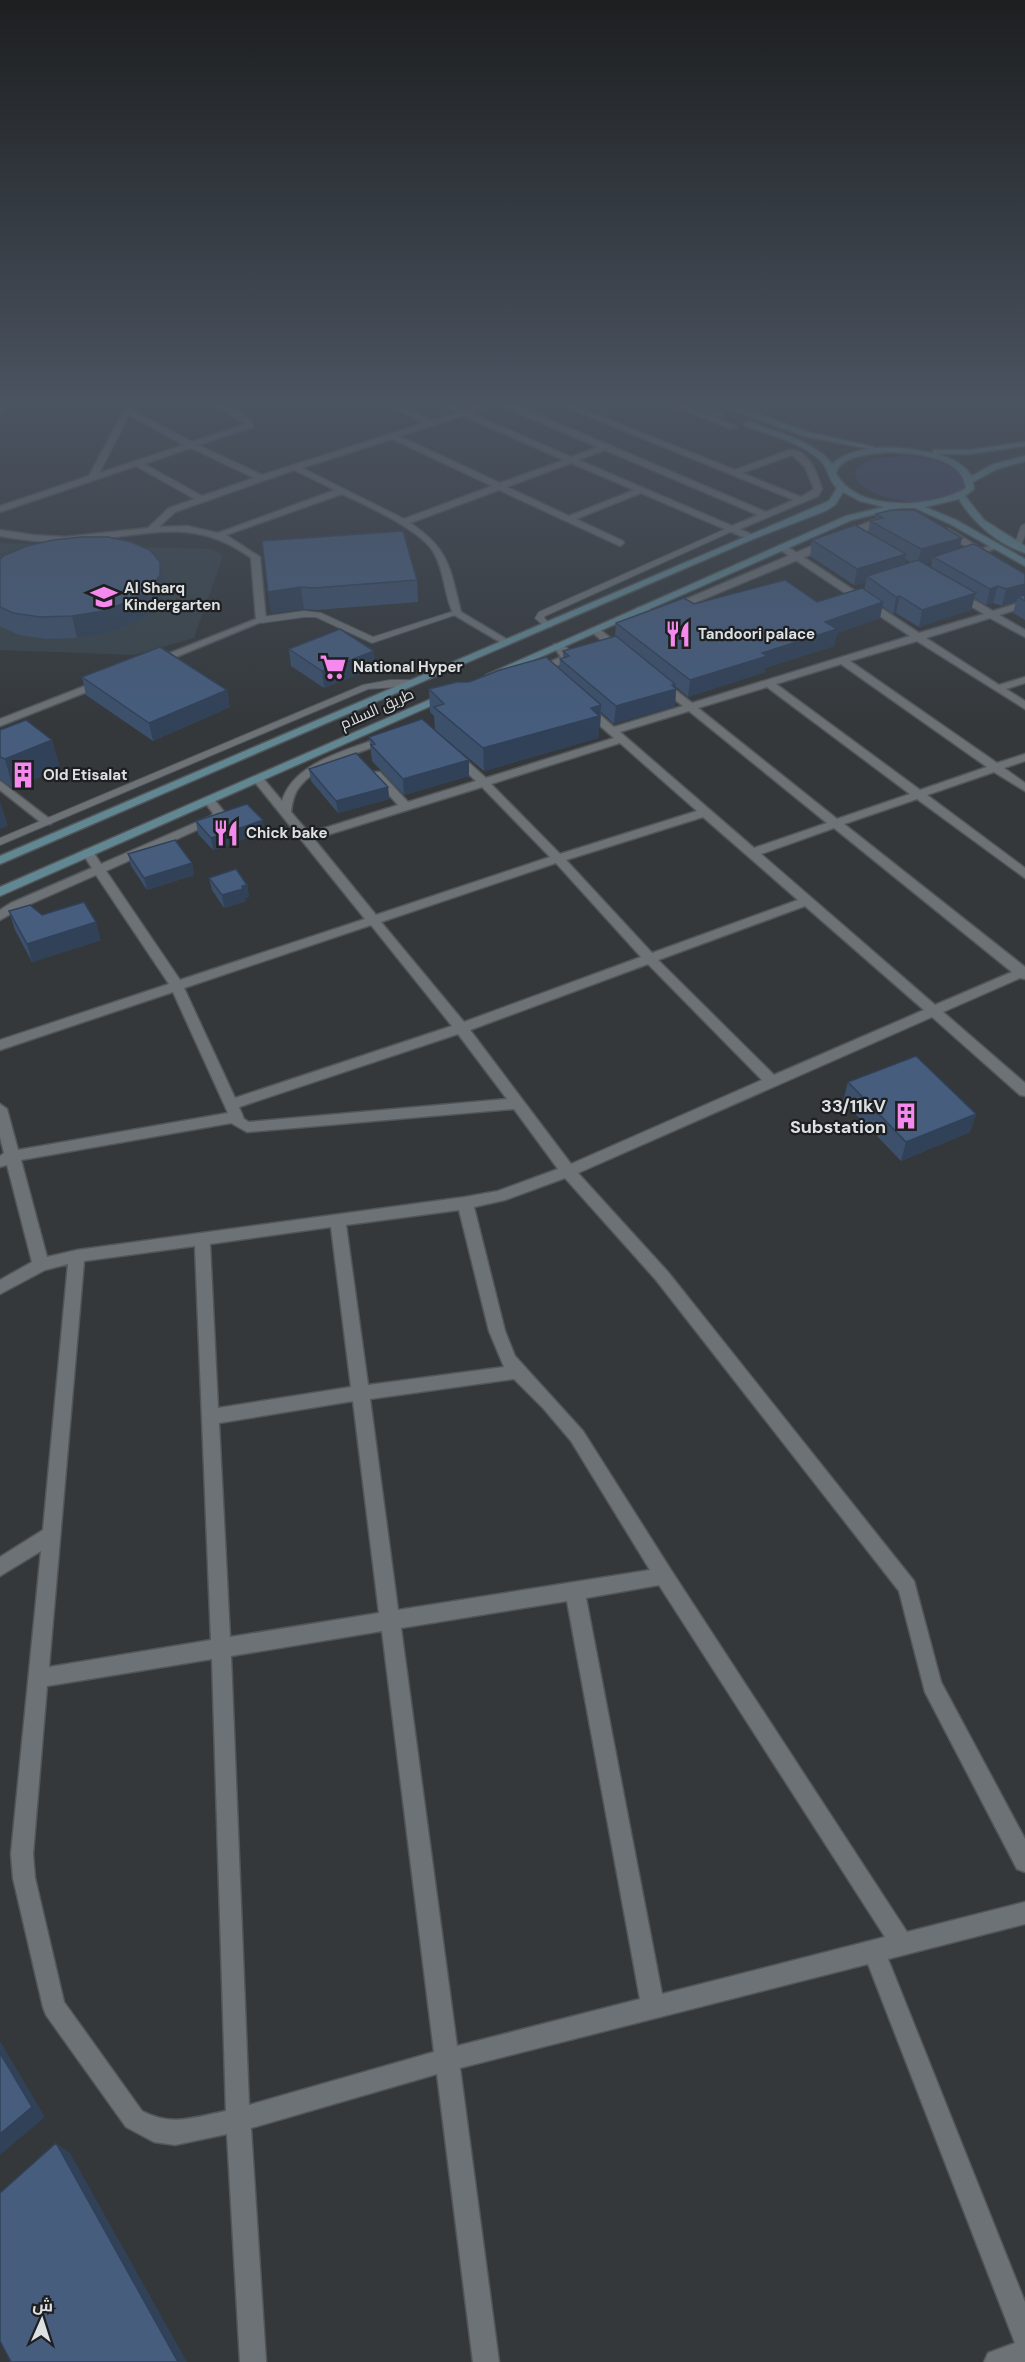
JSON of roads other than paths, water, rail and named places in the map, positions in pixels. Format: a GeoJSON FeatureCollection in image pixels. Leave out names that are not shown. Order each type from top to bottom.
{"type":"FeatureCollection","features":[{"type":"Feature","properties":{"kind":"main road","name":"طريق السلام"},"geometry":{"type":"LineString","coordinates":[[0,860],[750,537],[821,509]]}},
{"type":"Feature","properties":{"kind":"main road"},"geometry":{"type":"LineString","coordinates":[[480,680],[834,524],[859,514],[883,509]]}},
{"type":"Feature","properties":{"kind":"main road"},"geometry":{"type":"LineString","coordinates":[[917,509],[953,522],[1025,563]]}},
{"type":"Feature","properties":{"kind":"main road"},"geometry":{"type":"LineString","coordinates":[[969,509],[983,526],[1021,548]]}},
{"type":"Feature","properties":{"kind":"main road","name":"طريق السلام"},"geometry":{"type":"LineString","coordinates":[[0,892],[407,712],[455,694]]}},
{"type":"Feature","properties":{"kind":"main road"},"geometry":{"type":"LineString","coordinates":[[296,761],[309,772]]}},
{"type":"Feature","properties":{"kind":"street"},"geometry":{"type":"LineString","coordinates":[[152,529],[174,509]]}},
{"type":"Feature","properties":{"kind":"street"},"geometry":{"type":"LineString","coordinates":[[219,535],[292,509]]}},
{"type":"Feature","properties":{"kind":"street"},"geometry":{"type":"LineString","coordinates":[[375,509],[402,523],[434,546],[438,552],[457,613],[505,642]]}},
{"type":"Feature","properties":{"kind":"street"},"geometry":{"type":"LineString","coordinates":[[402,523],[437,509]]}},
{"type":"Feature","properties":{"kind":"street"},"geometry":{"type":"LineString","coordinates":[[549,509],[621,543]]}},
{"type":"Feature","properties":{"kind":"street"},"geometry":{"type":"LineString","coordinates":[[569,519],[593,509]]}},
{"type":"Feature","properties":{"kind":"street"},"geometry":{"type":"LineString","coordinates":[[687,509],[750,537]]}},
{"type":"Feature","properties":{"kind":"street"},"geometry":{"type":"LineString","coordinates":[[752,509],[766,515]]}},
{"type":"Feature","properties":{"kind":"street"},"geometry":{"type":"LineString","coordinates":[[734,529],[779,509]]}},
{"type":"Feature","properties":{"kind":"street"},"geometry":{"type":"LineString","coordinates":[[639,610],[652,615],[660,614],[882,520],[904,518]]}},
{"type":"Feature","properties":{"kind":"street"},"geometry":{"type":"LineString","coordinates":[[926,522],[999,561]]}},
{"type":"Feature","properties":{"kind":"street"},"geometry":{"type":"LineString","coordinates":[[834,524],[859,539]]}},
{"type":"Feature","properties":{"kind":"street"},"geometry":{"type":"LineString","coordinates":[[0,533],[60,539],[152,529],[195,530],[219,535],[261,557],[261,620],[141,668]]}},
{"type":"Feature","properties":{"kind":"street"},"geometry":{"type":"LineString","coordinates":[[402,533],[413,531]]}},
{"type":"Feature","properties":{"kind":"street"},"geometry":{"type":"LineString","coordinates":[[782,547],[853,591],[917,637],[1025,706]]}},
{"type":"Feature","properties":{"kind":"street"},"geometry":{"type":"LineString","coordinates":[[950,562],[996,547]]}},
{"type":"Feature","properties":{"kind":"street"},"geometry":{"type":"LineString","coordinates":[[946,588],[1025,634]]}},
{"type":"Feature","properties":{"kind":"street"},"geometry":{"type":"LineString","coordinates":[[306,838],[486,782],[690,707],[1025,604]]}},
{"type":"Feature","properties":{"kind":"street"},"geometry":{"type":"LineString","coordinates":[[594,630],[629,658]]}},
{"type":"Feature","properties":{"kind":"street"},"geometry":{"type":"LineString","coordinates":[[520,678],[546,673],[566,658],[566,653],[558,646]]}},
{"type":"Feature","properties":{"kind":"street"},"geometry":{"type":"LineString","coordinates":[[530,658],[546,673]]}},
{"type":"Feature","properties":{"kind":"street"},"geometry":{"type":"LineString","coordinates":[[842,660],[1025,788]]}},
{"type":"Feature","properties":{"kind":"street"},"geometry":{"type":"LineString","coordinates":[[0,1288],[41,1265],[77,1256],[465,1203],[500,1196],[568,1171],[1024,972],[647,672]]}},
{"type":"Feature","properties":{"kind":"street"},"geometry":{"type":"LineString","coordinates":[[0,723],[108,680]]}},
{"type":"Feature","properties":{"kind":"street"},"geometry":{"type":"LineString","coordinates":[[998,688],[1025,680]]}},
{"type":"Feature","properties":{"kind":"street"},"geometry":{"type":"LineString","coordinates":[[768,683],[1025,874]]}},
{"type":"Feature","properties":{"kind":"street"},"geometry":{"type":"LineString","coordinates":[[577,700],[1025,1091]]}},
{"type":"Feature","properties":{"kind":"street"},"geometry":{"type":"LineString","coordinates":[[407,712],[420,724]]}},
{"type":"Feature","properties":{"kind":"street"},"geometry":{"type":"LineString","coordinates":[[285,812],[292,789],[309,772],[362,760],[398,733]]}},
{"type":"Feature","properties":{"kind":"street"},"geometry":{"type":"LineString","coordinates":[[444,746],[486,782],[560,858],[650,959],[772,1082]]}},
{"type":"Feature","properties":{"kind":"street"},"geometry":{"type":"LineString","coordinates":[[752,853],[1025,758]]}},
{"type":"Feature","properties":{"kind":"street"},"geometry":{"type":"LineString","coordinates":[[362,760],[406,807]]}},
{"type":"Feature","properties":{"kind":"street"},"geometry":{"type":"LineString","coordinates":[[258,779],[461,1028],[568,1171],[662,1276],[907,1587],[932,1685],[1025,1861]]}},
{"type":"Feature","properties":{"kind":"street"},"geometry":{"type":"LineString","coordinates":[[0,784],[48,822]]}},
{"type":"Feature","properties":{"kind":"street"},"geometry":{"type":"LineString","coordinates":[[0,916],[15,906],[215,818],[219,813],[209,800]]}},
{"type":"Feature","properties":{"kind":"street"},"geometry":{"type":"LineString","coordinates":[[0,1045],[560,858],[706,812]]}},
{"type":"Feature","properties":{"kind":"street"},"geometry":{"type":"LineString","coordinates":[[88,853],[176,985],[238,1122],[247,1127],[519,1103]]}},
{"type":"Feature","properties":{"kind":"street"},"geometry":{"type":"LineString","coordinates":[[6,1159],[233,1111],[807,901]]}},
{"type":"Feature","properties":{"kind":"street"},"geometry":{"type":"LineString","coordinates":[[0,1109],[6,1159],[41,1265]]}},
{"type":"Feature","properties":{"kind":"street"},"geometry":{"type":"LineString","coordinates":[[465,1203],[501,1345],[517,1372],[549,1403],[577,1436],[664,1576],[902,1944]]}},
{"type":"Feature","properties":{"kind":"street"},"geometry":{"type":"LineString","coordinates":[[338,1220],[486,2362]]}},
{"type":"Feature","properties":{"kind":"street"},"geometry":{"type":"LineString","coordinates":[[202,1239],[221,1648],[238,2120],[253,2362]]}},
{"type":"Feature","properties":{"kind":"street"},"geometry":{"type":"LineString","coordinates":[[77,1256],[22,1854],[24,1878],[54,2007],[134,2119],[154,2130],[175,2133],[238,2120],[446,2060],[1025,1913]]}},
{"type":"Feature","properties":{"kind":"street"},"geometry":{"type":"LineString","coordinates":[[210,1417],[360,1393],[517,1372]]}},
{"type":"Feature","properties":{"kind":"street"},"geometry":{"type":"LineString","coordinates":[[0,1567],[51,1534]]}},
{"type":"Feature","properties":{"kind":"street"},"geometry":{"type":"LineString","coordinates":[[38,1678],[664,1576]]}},
{"type":"Feature","properties":{"kind":"street"},"geometry":{"type":"LineString","coordinates":[[575,1590],[653,2007]]}},
{"type":"Feature","properties":{"kind":"street"},"geometry":{"type":"LineString","coordinates":[[874,1951],[1025,2336]]}},
{"type":"Feature","properties":{"kind":"street"},"geometry":{"type":"LineString","coordinates":[[998,2362],[1025,2353]]}},
{"type":"Feature","properties":{"kind":"lane"},"geometry":{"type":"LineString","coordinates":[[1021,548],[1025,526]]}},
{"type":"Feature","properties":{"kind":"lane"},"geometry":{"type":"LineString","coordinates":[[548,625],[540,621],[539,618],[542,615],[734,529]]}},
{"type":"Feature","properties":{"kind":"lane"},"geometry":{"type":"LineString","coordinates":[[261,620],[304,614],[318,615],[372,640],[457,613]]}},
{"type":"Feature","properties":{"kind":"lane"},"geometry":{"type":"LineString","coordinates":[[0,842],[373,685],[411,683]]}},
{"type":"Feature","properties":{"kind":"lane"},"geometry":{"type":"LineString","coordinates":[[342,697],[357,706]]}},
{"type":"Feature","properties":{"kind":"lane"},"geometry":{"type":"LineString","coordinates":[[182,764],[195,776]]}},
{"type":"Feature","properties":{"kind":"lane"},"geometry":{"type":"LineString","coordinates":[[48,822],[62,833]]}},
{"type":"Feature","properties":{"kind":"place","name":"Al Sharq Kindergarten"},"geometry":{"type":"Point","coordinates":[104,597]}},
{"type":"Feature","properties":{"kind":"place","name":"Tandoori palace"},"geometry":{"type":"Point","coordinates":[678,634]}},
{"type":"Feature","properties":{"kind":"place","name":"National Hyper"},"geometry":{"type":"Point","coordinates":[333,667]}},
{"type":"Feature","properties":{"kind":"place","name":"Old Etisalat"},"geometry":{"type":"Point","coordinates":[23,775]}},
{"type":"Feature","properties":{"kind":"place","name":"Chick bake"},"geometry":{"type":"Point","coordinates":[226,833]}},
{"type":"Feature","properties":{"kind":"place","name":"33/11kV Substation"},"geometry":{"type":"Point","coordinates":[906,1116]}}]}
